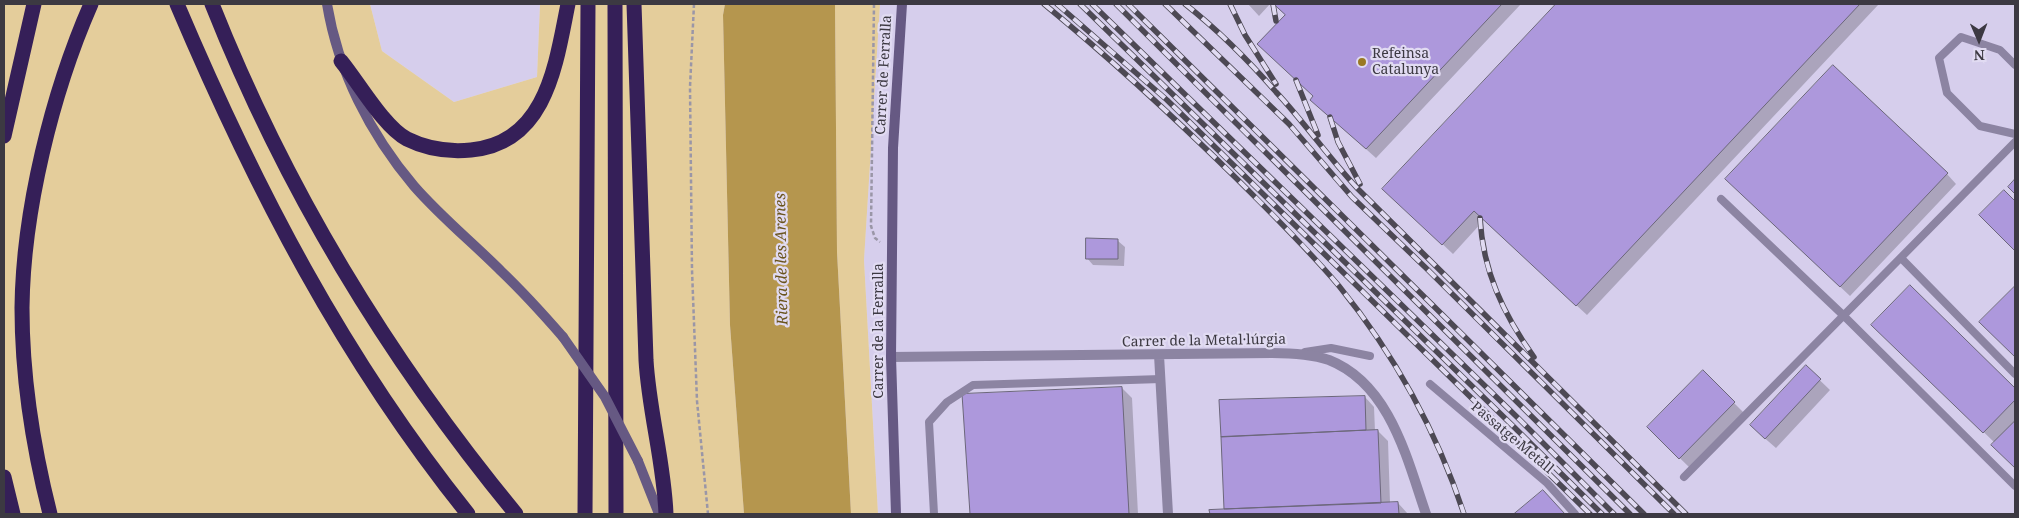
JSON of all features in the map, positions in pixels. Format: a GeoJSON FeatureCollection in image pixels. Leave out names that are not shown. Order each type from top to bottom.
{"type":"FeatureCollection","features":[{"type":"Feature","properties":{"kind":"highway"},"geometry":{"type":"LineString","coordinates":[[4,136],[34,4]]}},
{"type":"Feature","properties":{"kind":"highway"},"geometry":{"type":"LineString","coordinates":[[50,514],[35,450],[26,385],[22,315],[24,275],[32,210],[48,132],[67,64],[91,4]]}},
{"type":"Feature","properties":{"kind":"highway"},"geometry":{"type":"LineString","coordinates":[[177,4],[232,129],[298,260],[335,323],[379,391],[468,514]]}},
{"type":"Feature","properties":{"kind":"highway"},"geometry":{"type":"LineString","coordinates":[[212,4],[267,127],[301,194],[345,271],[372,316],[440,416],[516,514]]}},
{"type":"Feature","properties":{"kind":"highway"},"geometry":{"type":"LineString","coordinates":[[342,61],[392,127],[407,139],[447,150],[482,149],[516,132],[533,117],[545,97],[556,65],[568,4]]}},
{"type":"Feature","properties":{"kind":"highway"},"geometry":{"type":"LineString","coordinates":[[585,514],[588,4]]}},
{"type":"Feature","properties":{"kind":"highway"},"geometry":{"type":"LineString","coordinates":[[615,4],[616,514]]}},
{"type":"Feature","properties":{"kind":"highway"},"geometry":{"type":"LineString","coordinates":[[634,4],[648,393],[663,480],[666,514]]}},
{"type":"Feature","properties":{"kind":"highway"},"geometry":{"type":"LineString","coordinates":[[4,477],[13,514]]}},
{"type":"Feature","properties":{"kind":"main road"},"geometry":{"type":"LineString","coordinates":[[326,4],[342,61],[365,116],[397,165],[434,207],[524,294],[563,337],[605,397],[638,461],[659,514]]}},
{"type":"Feature","properties":{"kind":"main road","name":"Carrer de Ferralla"},"geometry":{"type":"LineString","coordinates":[[893,148],[902,4]]}},
{"type":"Feature","properties":{"kind":"main road","name":"Carrer de la Ferralla"},"geometry":{"type":"LineString","coordinates":[[893,148],[891,357],[896,514]]}},
{"type":"Feature","properties":{"kind":"street","name":"Carrer de la Metal·lúrgia"},"geometry":{"type":"LineString","coordinates":[[891,357],[1295,354],[1328,360],[1342,366],[1363,382],[1386,412],[1402,445],[1426,514]]}},
{"type":"Feature","properties":{"kind":"street"},"geometry":{"type":"LineString","coordinates":[[1160,355],[1168,514]]}},
{"type":"Feature","properties":{"kind":"lane"},"geometry":{"type":"LineString","coordinates":[[2015,65],[2000,50],[1961,38],[1939,58],[1947,93],[1980,126],[2015,134]]}},
{"type":"Feature","properties":{"kind":"lane"},"geometry":{"type":"LineString","coordinates":[[1684,477],[2015,142]]}},
{"type":"Feature","properties":{"kind":"lane"},"geometry":{"type":"LineString","coordinates":[[1720,199],[1843,315],[2015,486]]}},
{"type":"Feature","properties":{"kind":"lane"},"geometry":{"type":"LineString","coordinates":[[1901,258],[2015,374]]}},
{"type":"Feature","properties":{"kind":"lane"},"geometry":{"type":"LineString","coordinates":[[1295,354],[1331,348],[1370,356]]}},
{"type":"Feature","properties":{"kind":"lane"},"geometry":{"type":"LineString","coordinates":[[934,514],[929,422],[948,402],[974,385],[1161,379]]}},
{"type":"Feature","properties":{"kind":"lane","name":"Passatge Metall"},"geometry":{"type":"LineString","coordinates":[[1430,384],[1547,483],[1575,514]]}},
{"type":"Feature","properties":{"kind":"path"},"geometry":{"type":"LineString","coordinates":[[694,4],[690,87],[692,270],[696,401],[708,514]]}},
{"type":"Feature","properties":{"kind":"path"},"geometry":{"type":"LineString","coordinates":[[874,4],[872,226],[875,238],[879,242],[892,244]]}},
{"type":"Feature","properties":{"kind":"shaded area"},"geometry":{"type":"Polygon","coordinates":[[[4,4],[370,4],[382,51],[454,102],[537,77],[540,4],[725,4],[723,15],[730,325],[744,514],[4,514],[4,4]]]}},
{"type":"Feature","properties":{"kind":"shaded area"},"geometry":{"type":"Polygon","coordinates":[[[370,4],[540,4],[537,77],[454,102],[382,51],[370,4]]]}},
{"type":"Feature","properties":{"kind":"shaded area"},"geometry":{"type":"Polygon","coordinates":[[[835,4],[880,4],[864,260],[878,514],[851,514],[837,252],[835,4]]]}},
{"type":"Feature","properties":{"kind":"shaded area"},"geometry":{"type":"Polygon","coordinates":[[[880,4],[2015,4],[2015,514],[878,514],[864,260],[880,4]]]}},
{"type":"Feature","properties":{"kind":"water","name":"Riera de les Arenes"},"geometry":{"type":"Polygon","coordinates":[[[725,4],[835,4],[837,252],[851,514],[744,514],[730,325],[723,15],[725,4]]]}},
{"type":"Feature","properties":{"kind":"building","name":"Refeinsa Catalunya"},"geometry":{"type":"Polygon","coordinates":[[[1274,4],[1502,4],[1366,149],[1310,100],[1313,96],[1257,44],[1285,15],[1274,4]]]}},
{"type":"Feature","properties":{"kind":"building"},"geometry":{"type":"Polygon","coordinates":[[[1556,4],[1860,4],[1576,306],[1474,211],[1442,245],[1382,189],[1556,4]]]}},
{"type":"Feature","properties":{"kind":"building"},"geometry":{"type":"Polygon","coordinates":[[[1833,65],[1948,173],[1840,287],[1725,179],[1833,65]]]}},
{"type":"Feature","properties":{"kind":"building"},"geometry":{"type":"Polygon","coordinates":[[[2015,179],[2015,194],[2008,187],[2015,179]]]}},
{"type":"Feature","properties":{"kind":"building"},"geometry":{"type":"Polygon","coordinates":[[[2004,190],[2015,201],[2015,251],[1979,215],[2004,190]]]}},
{"type":"Feature","properties":{"kind":"building"},"geometry":{"type":"Polygon","coordinates":[[[1086,238],[1118,239],[1118,259],[1086,259],[1086,238]]]}},
{"type":"Feature","properties":{"kind":"building"},"geometry":{"type":"Polygon","coordinates":[[[1910,285],[2015,388],[2015,400],[1983,433],[1871,325],[1910,285]]]}},
{"type":"Feature","properties":{"kind":"building"},"geometry":{"type":"Polygon","coordinates":[[[2015,286],[2015,357],[1979,322],[2015,286]]]}},
{"type":"Feature","properties":{"kind":"building"},"geometry":{"type":"Polygon","coordinates":[[[1806,365],[1821,379],[1765,439],[1750,425],[1806,365]]]}},
{"type":"Feature","properties":{"kind":"building"},"geometry":{"type":"Polygon","coordinates":[[[1703,370],[1735,402],[1679,459],[1647,427],[1703,370]]]}},
{"type":"Feature","properties":{"kind":"building"},"geometry":{"type":"Polygon","coordinates":[[[1122,387],[1129,514],[970,514],[962,394],[1122,387]]]}},
{"type":"Feature","properties":{"kind":"building"},"geometry":{"type":"Polygon","coordinates":[[[1365,396],[1366,430],[1221,437],[1219,400],[1365,396]]]}},
{"type":"Feature","properties":{"kind":"building"},"geometry":{"type":"Polygon","coordinates":[[[2015,421],[2015,468],[1991,445],[2015,421]]]}},
{"type":"Feature","properties":{"kind":"building"},"geometry":{"type":"Polygon","coordinates":[[[1378,430],[1381,503],[1224,509],[1221,437],[1378,430]]]}},
{"type":"Feature","properties":{"kind":"building"},"geometry":{"type":"Polygon","coordinates":[[[1543,490],[1565,514],[1514,514],[1543,490]]]}},
{"type":"Feature","properties":{"kind":"building"},"geometry":{"type":"Polygon","coordinates":[[[1398,502],[1399,514],[1210,514],[1209,510],[1398,502]]]}},
{"type":"Feature","properties":{"kind":"railway"},"geometry":{"type":"LineString","coordinates":[[1044,4],[1118,67],[1190,134],[1289,231],[1339,286],[1378,339],[1412,395],[1441,453],[1464,514]]}},
{"type":"Feature","properties":{"kind":"railway"},"geometry":{"type":"LineString","coordinates":[[1057,4],[1167,100],[1590,514]]}},
{"type":"Feature","properties":{"kind":"railway"},"geometry":{"type":"LineString","coordinates":[[1080,4],[1602,514]]}},
{"type":"Feature","properties":{"kind":"railway"},"geometry":{"type":"LineString","coordinates":[[1092,4],[1518,418],[1614,514]]}},
{"type":"Feature","properties":{"kind":"railway"},"geometry":{"type":"LineString","coordinates":[[1116,4],[1630,514]]}},
{"type":"Feature","properties":{"kind":"railway"},"geometry":{"type":"LineString","coordinates":[[1128,4],[1644,514]]}},
{"type":"Feature","properties":{"kind":"railway"},"geometry":{"type":"LineString","coordinates":[[1165,4],[1289,124],[1352,197],[1674,514]]}},
{"type":"Feature","properties":{"kind":"railway"},"geometry":{"type":"LineString","coordinates":[[1185,4],[1255,68],[1358,189],[1686,514]]}},
{"type":"Feature","properties":{"kind":"railway"},"geometry":{"type":"LineString","coordinates":[[1230,4],[1245,35],[1276,84]]}},
{"type":"Feature","properties":{"kind":"railway"},"geometry":{"type":"LineString","coordinates":[[1273,4],[1276,21]]}},
{"type":"Feature","properties":{"kind":"railway"},"geometry":{"type":"LineString","coordinates":[[1296,80],[1318,135]]}},
{"type":"Feature","properties":{"kind":"railway"},"geometry":{"type":"LineString","coordinates":[[1330,117],[1338,142],[1360,184]]}},
{"type":"Feature","properties":{"kind":"railway"},"geometry":{"type":"LineString","coordinates":[[1480,218],[1485,256],[1490,274],[1513,325],[1534,357]]}},
{"type":"Feature","properties":{"kind":"place","name":"Refeinsa Catalunya"},"geometry":{"type":"Point","coordinates":[1362,62]}}]}
